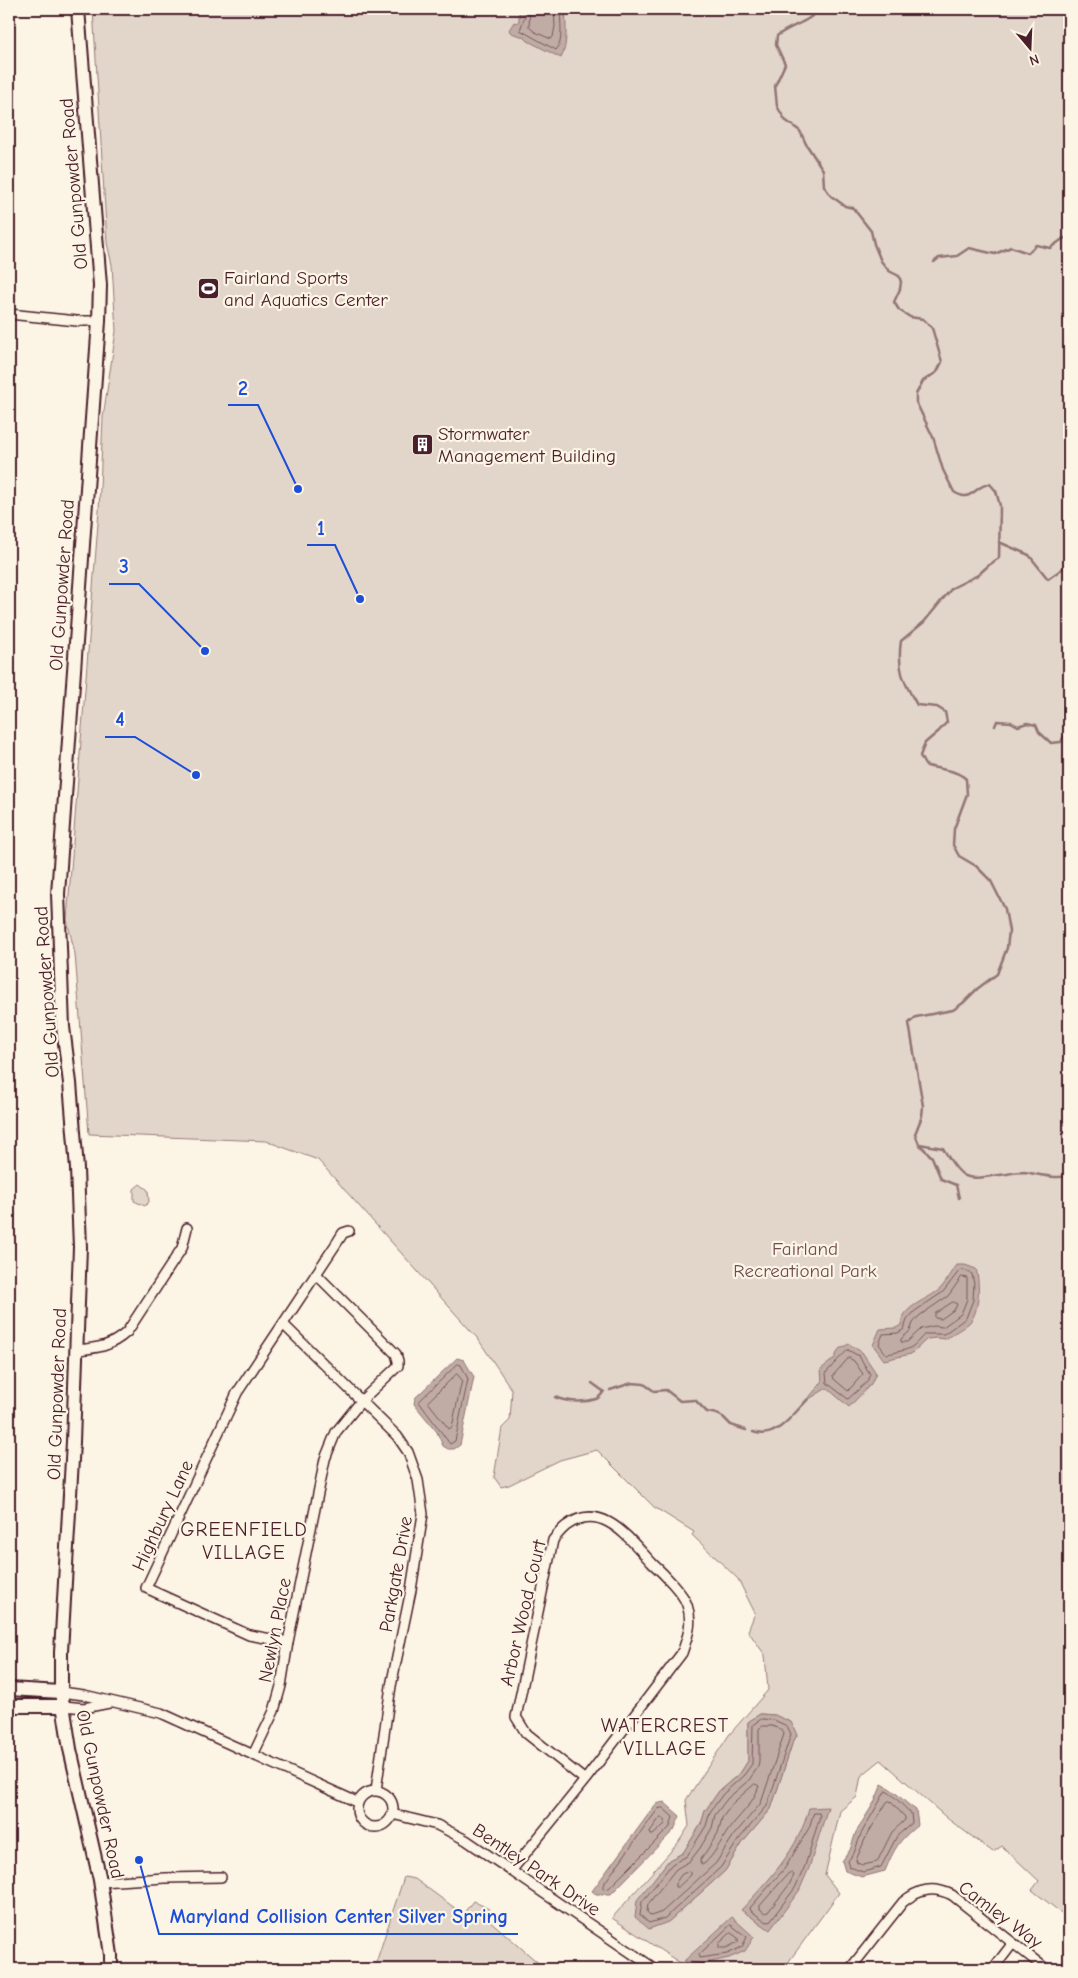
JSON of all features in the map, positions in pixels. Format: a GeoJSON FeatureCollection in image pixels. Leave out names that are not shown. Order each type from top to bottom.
{"type":"FeatureCollection","features":[{"type":"Feature","properties":{"kind":"main road","name":"Old Gunpowder Road"},"geometry":{"type":"LineString","coordinates":[[78,9],[100,285],[58,894],[63,1027],[70,1083],[80,1205],[77,1350],[62,1652],[62,1692],[70,1749],[101,1882],[111,1955],[111,1969]]}},
{"type":"Feature","properties":{"kind":"main road"},"geometry":{"type":"LineString","coordinates":[[9,1689],[62,1692]]}},
{"type":"Feature","properties":{"kind":"main road"},"geometry":{"type":"LineString","coordinates":[[9,1706],[64,1706]]}},
{"type":"Feature","properties":{"kind":"street"},"geometry":{"type":"LineString","coordinates":[[9,314],[77,321],[99,321]]}},
{"type":"Feature","properties":{"kind":"street"},"geometry":{"type":"LineString","coordinates":[[77,1350],[102,1348],[116,1342],[127,1332],[182,1248],[187,1228]]}},
{"type":"Feature","properties":{"kind":"street"},"geometry":{"type":"LineString","coordinates":[[283,1324],[343,1233],[349,1231]]}},
{"type":"Feature","properties":{"kind":"street","name":"Newlyn Place"},"geometry":{"type":"LineString","coordinates":[[253,1755],[274,1711],[281,1686],[288,1642],[325,1459],[336,1432],[362,1400],[398,1366],[396,1354],[316,1274]]}},
{"type":"Feature","properties":{"kind":"street","name":"Parkgate Drive"},"geometry":{"type":"LineString","coordinates":[[283,1324],[397,1436],[408,1452],[418,1480],[423,1514],[391,1686],[376,1790]]}},
{"type":"Feature","properties":{"kind":"street","name":"Highbury Lane"},"geometry":{"type":"LineString","coordinates":[[283,1324],[237,1393],[146,1588],[249,1635],[288,1642]]}},
{"type":"Feature","properties":{"kind":"street","name":"Arbor Wood Court"},"geometry":{"type":"LineString","coordinates":[[512,1870],[585,1780],[682,1653],[691,1630],[687,1603],[668,1578],[616,1525],[600,1518],[584,1518],[566,1526],[552,1540],[516,1717],[526,1733],[585,1780]]}},
{"type":"Feature","properties":{"kind":"street"},"geometry":{"type":"LineString","coordinates":[[62,1692],[84,1695],[161,1714],[357,1802]]}},
{"type":"Feature","properties":{"kind":"street"},"geometry":{"type":"LineString","coordinates":[[64,1706],[84,1708],[112,1703]]}},
{"type":"Feature","properties":{"kind":"street"},"geometry":{"type":"LineString","coordinates":[[376,1790],[383,1792],[392,1801],[390,1820],[378,1827],[366,1825],[357,1815],[357,1802],[362,1795],[368,1791],[376,1790]]}},
{"type":"Feature","properties":{"kind":"street","name":"Bentley Park Drive"},"geometry":{"type":"LineString","coordinates":[[392,1814],[437,1825],[466,1840],[655,1969]]}},
{"type":"Feature","properties":{"kind":"street"},"geometry":{"type":"LineString","coordinates":[[101,1882],[221,1877]]}},
{"type":"Feature","properties":{"kind":"street","name":"Camley Way"},"geometry":{"type":"LineString","coordinates":[[850,1969],[903,1902],[912,1895],[932,1889],[941,1890],[952,1895],[1046,1969]]}},
{"type":"Feature","properties":{"kind":"street"},"geometry":{"type":"LineString","coordinates":[[993,1969],[1013,1943]]}},
{"type":"Feature","properties":{"kind":"green space","name":"Fairland Recreational Park"},"geometry":{"type":"Polygon","coordinates":[[[93,9],[1069,9],[1069,1919],[1032,1890],[1039,1881],[1002,1846],[993,1852],[948,1819],[881,1760],[861,1776],[857,1797],[840,1811],[825,1875],[839,1893],[784,1968],[694,1969],[677,1961],[612,1918],[678,1843],[689,1826],[686,1800],[729,1735],[768,1690],[765,1655],[748,1631],[755,1613],[738,1579],[692,1535],[694,1532],[654,1507],[597,1450],[560,1460],[509,1485],[501,1487],[494,1477],[502,1428],[510,1420],[512,1390],[478,1339],[318,1160],[266,1141],[89,1134],[75,954],[67,920],[99,511],[103,417],[116,331],[112,265],[107,243],[93,9]],[[760,1714],[748,1722],[748,1761],[741,1772],[719,1791],[705,1811],[701,1824],[683,1853],[669,1860],[655,1878],[668,1922],[725,1871],[743,1842],[771,1809],[792,1744],[797,1735],[775,1715],[760,1714]]]}},
{"type":"Feature","properties":{"kind":"green space"},"geometry":{"type":"Polygon","coordinates":[[[140,1184],[148,1190],[149,1202],[145,1206],[134,1201],[134,1189],[140,1184]]]}},
{"type":"Feature","properties":{"kind":"green space"},"geometry":{"type":"Polygon","coordinates":[[[404,1877],[415,1879],[463,1914],[473,1901],[489,1909],[488,1919],[543,1969],[374,1969],[404,1877]]]}},
{"type":"Feature","properties":{"kind":"water"},"geometry":{"type":"Polygon","coordinates":[[[519,9],[565,9],[566,41],[561,58],[528,41],[524,37],[511,33],[509,30],[514,22],[519,21],[519,9]]]}},
{"type":"Feature","properties":{"kind":"water"},"geometry":{"type":"Polygon","coordinates":[[[957,1265],[965,1265],[976,1269],[978,1289],[977,1305],[973,1318],[946,1339],[927,1339],[911,1354],[884,1360],[873,1345],[880,1329],[896,1328],[901,1325],[906,1312],[941,1288],[957,1265]]]}},
{"type":"Feature","properties":{"kind":"water"},"geometry":{"type":"Polygon","coordinates":[[[849,1344],[862,1352],[876,1373],[871,1384],[849,1407],[827,1388],[806,1401],[822,1382],[821,1369],[834,1359],[839,1349],[849,1344]]]}},
{"type":"Feature","properties":{"kind":"water"},"geometry":{"type":"Polygon","coordinates":[[[457,1358],[464,1360],[474,1377],[460,1445],[454,1449],[448,1449],[443,1446],[437,1432],[414,1404],[415,1398],[457,1358]]]}},
{"type":"Feature","properties":{"kind":"water"},"geometry":{"type":"Polygon","coordinates":[[[760,1714],[775,1715],[791,1722],[797,1735],[792,1744],[771,1809],[743,1842],[725,1871],[668,1922],[649,1929],[635,1917],[637,1900],[669,1860],[683,1853],[701,1824],[705,1811],[719,1791],[741,1772],[748,1761],[748,1722],[760,1714]]]}},
{"type":"Feature","properties":{"kind":"water"},"geometry":{"type":"Polygon","coordinates":[[[882,1784],[916,1810],[918,1825],[898,1845],[885,1871],[862,1877],[845,1871],[842,1861],[850,1850],[856,1832],[875,1801],[882,1784]]]}},
{"type":"Feature","properties":{"kind":"water"},"geometry":{"type":"Polygon","coordinates":[[[664,1802],[680,1816],[674,1830],[611,1894],[596,1894],[592,1891],[656,1804],[664,1802]]]}},
{"type":"Feature","properties":{"kind":"water"},"geometry":{"type":"Polygon","coordinates":[[[828,1807],[809,1868],[799,1891],[770,1930],[741,1910],[782,1863],[798,1837],[809,1808],[828,1807]]]}},
{"type":"Feature","properties":{"kind":"water"},"geometry":{"type":"Polygon","coordinates":[[[732,1917],[754,1937],[745,1951],[729,1958],[702,1964],[684,1961],[732,1917]]]}},
{"type":"Feature","properties":{"kind":"waterway"},"geometry":{"type":"LineString","coordinates":[[819,9],[805,21],[777,36],[776,45],[785,64],[775,86],[777,106],[785,120],[800,131],[823,170],[824,186],[831,196],[845,206],[853,208],[871,231],[881,261],[889,271],[899,276],[901,282],[900,289],[894,302],[899,310],[910,317],[923,319],[932,328],[942,362],[937,372],[923,381],[916,394],[916,402],[933,437],[943,470],[954,492],[965,496],[980,487],[990,484],[996,491],[1000,506],[999,558],[978,575],[952,588],[924,622],[901,641],[900,659],[902,674],[912,697],[917,705],[937,707],[945,712],[947,722],[925,743],[920,756],[925,765],[952,771],[966,779],[967,794],[954,829],[953,845],[959,856],[976,866],[991,881],[1005,909],[1009,931],[1007,948],[997,974],[953,1010],[916,1017],[909,1023],[923,1106],[922,1116],[915,1134],[919,1144],[943,1148],[957,1169],[969,1177],[975,1178],[1023,1172],[1051,1177],[1069,1176]]}},
{"type":"Feature","properties":{"kind":"waterway"},"geometry":{"type":"LineString","coordinates":[[934,262],[939,258],[957,256],[969,248],[995,254],[1011,247],[1028,253],[1036,245],[1050,248],[1064,238],[1069,239]]}},
{"type":"Feature","properties":{"kind":"waterway"},"geometry":{"type":"LineString","coordinates":[[999,542],[1029,555],[1048,579],[1069,564]]}},
{"type":"Feature","properties":{"kind":"waterway"},"geometry":{"type":"LineString","coordinates":[[995,726],[997,721],[1011,722],[1018,726],[1027,723],[1036,725],[1039,732],[1051,743],[1061,742],[1064,736],[1069,734]]}},
{"type":"Feature","properties":{"kind":"waterway"},"geometry":{"type":"LineString","coordinates":[[919,1144],[932,1157],[941,1179],[956,1185],[959,1198]]}},
{"type":"Feature","properties":{"kind":"waterway"},"geometry":{"type":"LineString","coordinates":[[592,1383],[603,1391]]}},
{"type":"Feature","properties":{"kind":"waterway"},"geometry":{"type":"LineString","coordinates":[[610,1390],[632,1383],[644,1384],[654,1391],[666,1390],[680,1401],[695,1400],[707,1412],[717,1414],[731,1425],[746,1430]]}},
{"type":"Feature","properties":{"kind":"waterway"},"geometry":{"type":"LineString","coordinates":[[555,1397],[570,1401],[586,1401],[597,1398],[604,1391]]}},
{"type":"Feature","properties":{"kind":"waterway"},"geometry":{"type":"LineString","coordinates":[[753,1432],[761,1434],[777,1429],[791,1418],[808,1399]]}},
{"type":"Feature","properties":{"kind":"place","name":"Fairland Sports and Aquatics Center"},"geometry":{"type":"Point","coordinates":[208,288]}},
{"type":"Feature","properties":{"kind":"place","name":"Stormwater Management Building"},"geometry":{"type":"Point","coordinates":[422,444]}},
{"type":"Feature","properties":{"kind":"place","name":"2"},"geometry":{"type":"Point","coordinates":[298,489]}},
{"type":"Feature","properties":{"kind":"place","name":"1"},"geometry":{"type":"Point","coordinates":[360,599]}},
{"type":"Feature","properties":{"kind":"place","name":"3"},"geometry":{"type":"Point","coordinates":[205,651]}},
{"type":"Feature","properties":{"kind":"place","name":"4"},"geometry":{"type":"Point","coordinates":[196,775]}},
{"type":"Feature","properties":{"kind":"place","name":"Maryland Collision Center Silver Spring"},"geometry":{"type":"Point","coordinates":[139,1860]}},
{"type":"Feature","properties":{"kind":"district","name":"GREENFIELD VILLAGE"},"geometry":{"type":"Point","coordinates":[244,1540]}},
{"type":"Feature","properties":{"kind":"district","name":"WATERCREST VILLAGE"},"geometry":{"type":"Point","coordinates":[665,1736]}}]}
